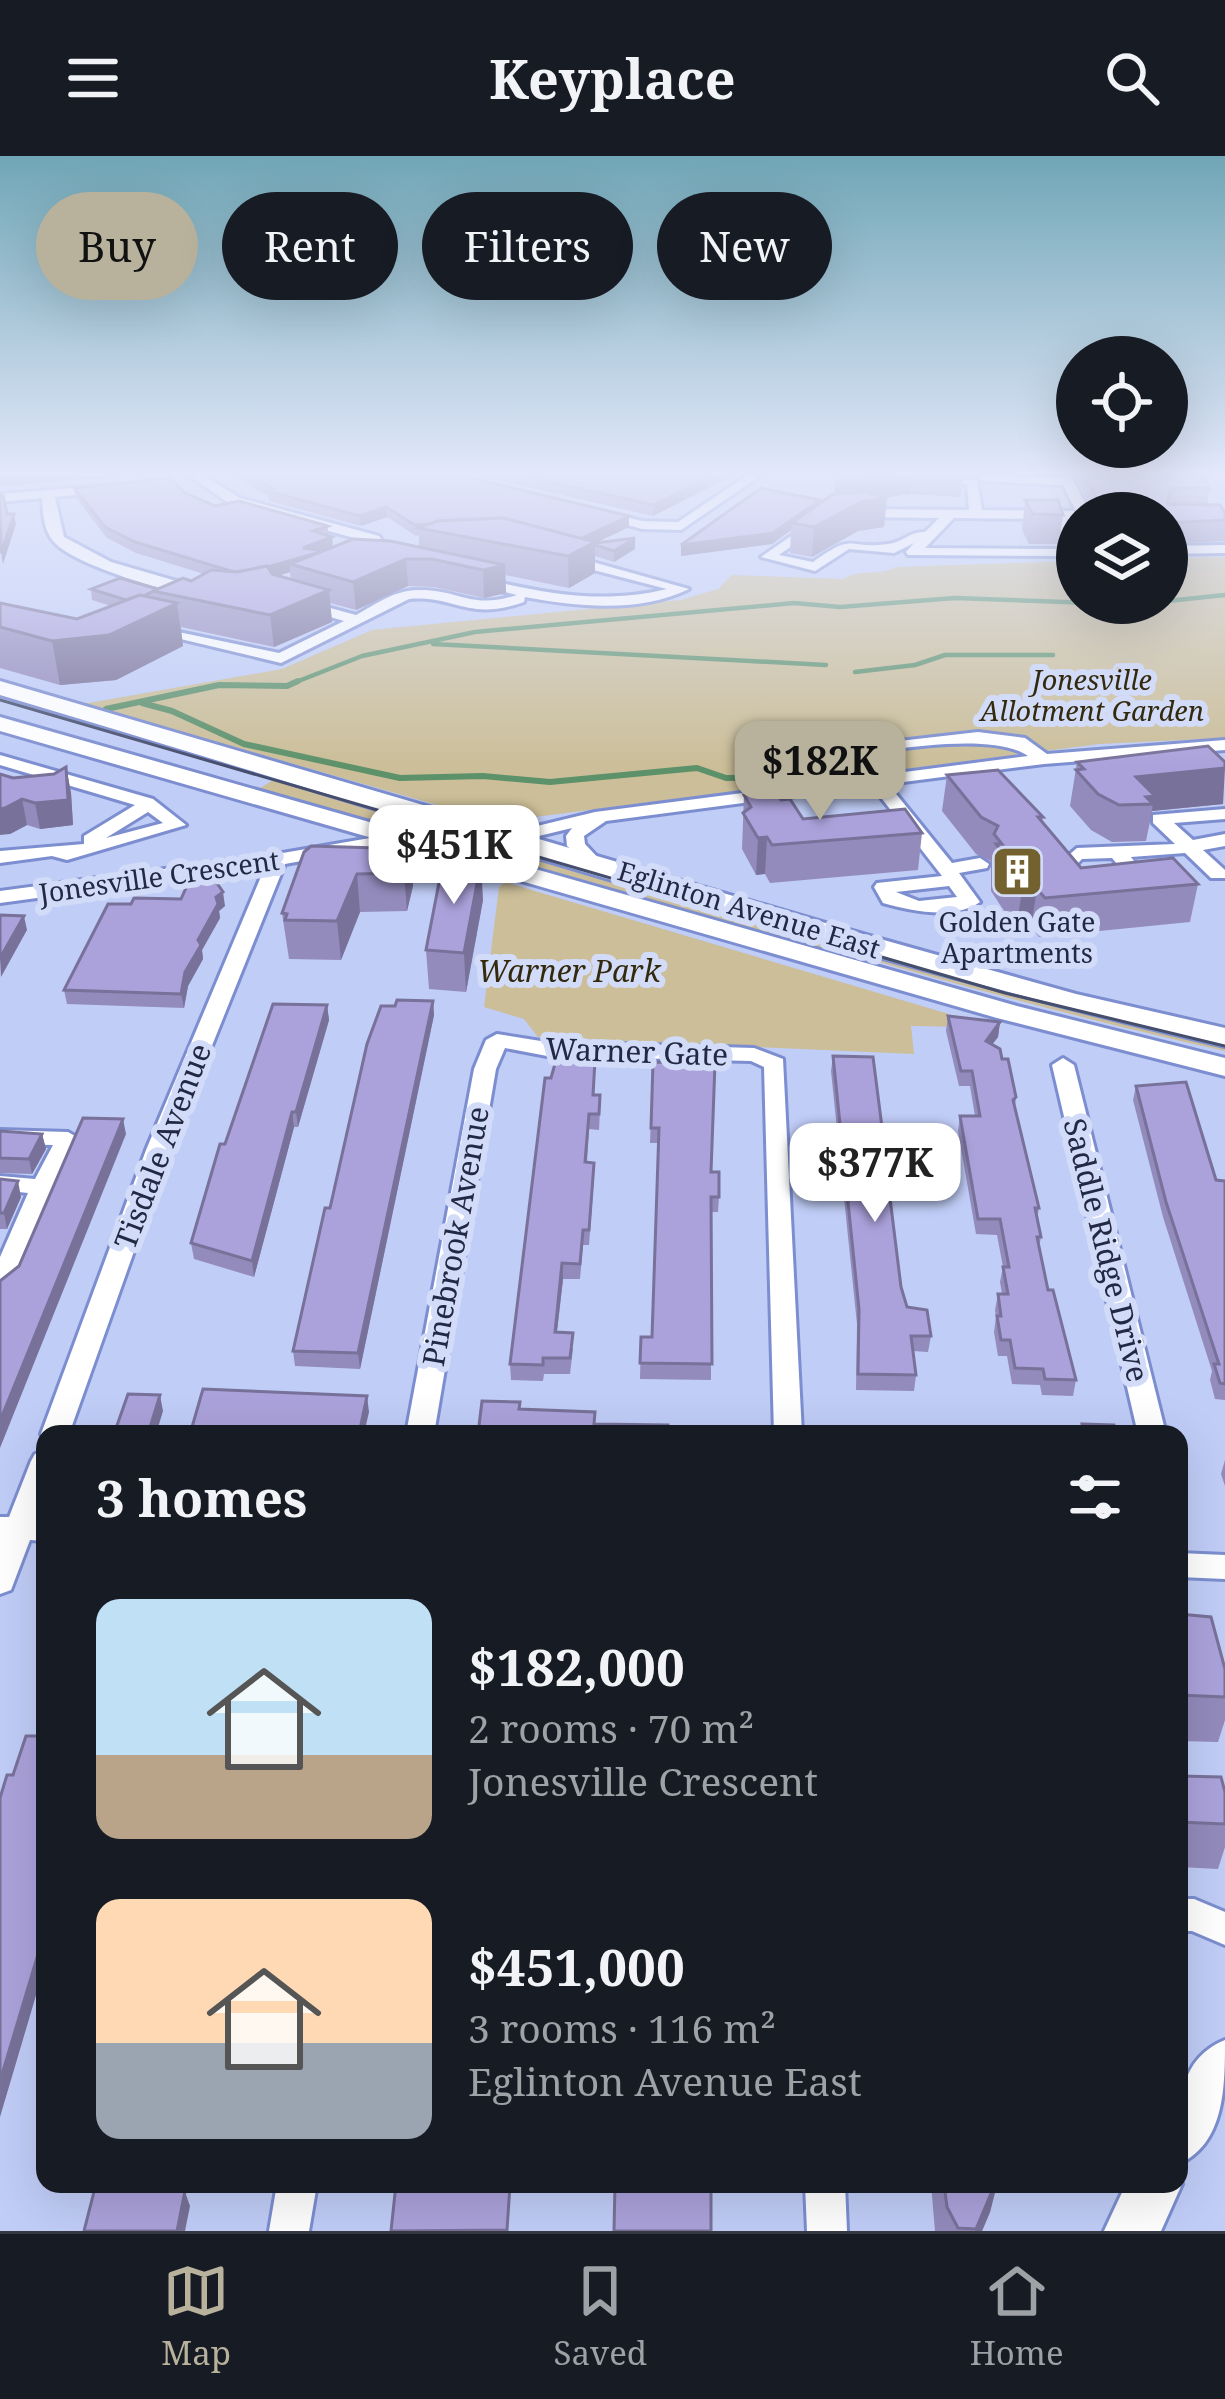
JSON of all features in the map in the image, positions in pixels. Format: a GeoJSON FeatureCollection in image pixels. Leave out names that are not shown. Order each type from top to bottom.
{"type":"FeatureCollection","features":[{"type":"Feature","properties":{"kind":"main road","name":"Eglinton Avenue East"},"geometry":{"type":"LineString","coordinates":[[0,688],[1070,1001],[1225,1037]]}},
{"type":"Feature","properties":{"kind":"main road","name":"Eglinton Avenue East"},"geometry":{"type":"LineString","coordinates":[[0,724],[1046,1023],[1225,1067]]}},
{"type":"Feature","properties":{"kind":"main road"},"geometry":{"type":"LineString","coordinates":[[1188,2123],[1225,2065]]}},
{"type":"Feature","properties":{"kind":"main road"},"geometry":{"type":"LineString","coordinates":[[1132,2231],[1151,2193]]}},
{"type":"Feature","properties":{"kind":"street"},"geometry":{"type":"LineString","coordinates":[[139,573],[221,595]]}},
{"type":"Feature","properties":{"kind":"street"},"geometry":{"type":"LineString","coordinates":[[569,599],[615,573]]}},
{"type":"Feature","properties":{"kind":"street"},"geometry":{"type":"LineString","coordinates":[[442,601],[475,585],[456,578],[569,599],[612,600],[682,589],[619,573]]}},
{"type":"Feature","properties":{"kind":"street"},"geometry":{"type":"LineString","coordinates":[[612,600],[646,580]]}},
{"type":"Feature","properties":{"kind":"street"},"geometry":{"type":"LineString","coordinates":[[182,601],[202,593]]}},
{"type":"Feature","properties":{"kind":"street"},"geometry":{"type":"LineString","coordinates":[[162,610],[128,625],[281,658],[411,594],[471,608],[499,608],[519,598]]}},
{"type":"Feature","properties":{"kind":"street"},"geometry":{"type":"LineString","coordinates":[[282,598],[357,620]]}},
{"type":"Feature","properties":{"kind":"street"},"geometry":{"type":"LineString","coordinates":[[812,756],[978,737],[1019,742],[1045,759]]}},
{"type":"Feature","properties":{"kind":"street"},"geometry":{"type":"LineString","coordinates":[[510,838],[612,817],[1045,759],[1218,745],[1225,760]]}},
{"type":"Feature","properties":{"kind":"street"},"geometry":{"type":"LineString","coordinates":[[0,760],[149,804],[177,825],[67,854],[52,850],[0,856]]}},
{"type":"Feature","properties":{"kind":"street"},"geometry":{"type":"LineString","coordinates":[[21,782],[39,772]]}},
{"type":"Feature","properties":{"kind":"street"},"geometry":{"type":"LineString","coordinates":[[878,783],[891,821],[913,845]]}},
{"type":"Feature","properties":{"kind":"street"},"geometry":{"type":"LineString","coordinates":[[67,854],[149,804]]}},
{"type":"Feature","properties":{"kind":"street"},"geometry":{"type":"LineString","coordinates":[[1218,874],[1159,819],[1225,814]]}},
{"type":"Feature","properties":{"kind":"street"},"geometry":{"type":"LineString","coordinates":[[593,862],[576,846],[575,836],[583,826],[612,817]]}},
{"type":"Feature","properties":{"kind":"street"},"geometry":{"type":"LineString","coordinates":[[891,821],[951,874],[980,863]]}},
{"type":"Feature","properties":{"kind":"street","name":"Jonesville Crescent"},"geometry":{"type":"LineString","coordinates":[[317,853],[353,825]]}},
{"type":"Feature","properties":{"kind":"street","name":"Jonesville Crescent"},"geometry":{"type":"LineString","coordinates":[[0,898],[277,860],[399,838]]}},
{"type":"Feature","properties":{"kind":"street"},"geometry":{"type":"LineString","coordinates":[[1119,854],[1132,870],[1127,885],[1097,886],[1065,866],[1077,854],[1119,854],[1225,840]]}},
{"type":"Feature","properties":{"kind":"street"},"geometry":{"type":"LineString","coordinates":[[67,854],[75,887]]}},
{"type":"Feature","properties":{"kind":"street","name":"Tisdale Avenue"},"geometry":{"type":"LineString","coordinates":[[58,1425],[158,1150],[277,860]]}},
{"type":"Feature","properties":{"kind":"street","name":"Warner Gate"},"geometry":{"type":"LineString","coordinates":[[497,1040],[548,1049],[754,1055],[775,1064],[788,1425]]}},
{"type":"Feature","properties":{"kind":"street","name":"Pinebrook Avenue"},"geometry":{"type":"LineString","coordinates":[[422,1425],[484,1069],[497,1040]]}},
{"type":"Feature","properties":{"kind":"street","name":"Saddle Ridge Drive"},"geometry":{"type":"LineString","coordinates":[[1063,1065],[1150,1425]]}},
{"type":"Feature","properties":{"kind":"street"},"geometry":{"type":"LineString","coordinates":[[0,1137],[68,1139],[0,1286]]}},
{"type":"Feature","properties":{"kind":"street"},"geometry":{"type":"LineString","coordinates":[[0,1183],[44,1187]]}},
{"type":"Feature","properties":{"kind":"street"},"geometry":{"type":"LineString","coordinates":[[0,1582],[36,1488]]}},
{"type":"Feature","properties":{"kind":"street"},"geometry":{"type":"LineString","coordinates":[[1188,1559],[1225,1567]]}},
{"type":"Feature","properties":{"kind":"street"},"geometry":{"type":"LineString","coordinates":[[1188,1915],[1225,1929]]}},
{"type":"Feature","properties":{"kind":"street"},"geometry":{"type":"LineString","coordinates":[[289,2231],[295,2193]]}},
{"type":"Feature","properties":{"kind":"street"},"geometry":{"type":"LineString","coordinates":[[825,2193],[827,2231]]}},
{"type":"Feature","properties":{"kind":"green space","name":"Jonesville Allotment Garden"},"geometry":{"type":"Polygon","coordinates":[[[872,573],[1056,573],[1056,624],[1188,624],[1188,573],[1225,573],[1225,738],[1099,744],[497,822],[83,704],[282,669],[372,630],[681,600],[718,589],[732,575],[843,579],[872,573]]]}},
{"type":"Feature","properties":{"kind":"green space"},"geometry":{"type":"Polygon","coordinates":[[[275,779],[997,989],[1225,1045],[1225,1051],[1030,1004],[841,951],[837,955],[257,790],[275,779]]]}},
{"type":"Feature","properties":{"kind":"green space","name":"Warner Park"},"geometry":{"type":"Polygon","coordinates":[[[505,882],[969,1020],[967,1027],[911,1026],[914,1054],[538,1037],[524,1019],[484,1007],[499,887],[505,882]]]}},
{"type":"Feature","properties":{"kind":"building"},"geometry":{"type":"Polygon","coordinates":[[[206,573],[271,573],[329,590],[270,615],[153,591],[183,578],[191,581],[206,573]]]}},
{"type":"Feature","properties":{"kind":"building"},"geometry":{"type":"Polygon","coordinates":[[[321,573],[374,573],[353,582],[321,573]]]}},
{"type":"Feature","properties":{"kind":"building"},"geometry":{"type":"Polygon","coordinates":[[[120,578],[157,589],[126,600],[91,589],[120,578]]]}},
{"type":"Feature","properties":{"kind":"building"},"geometry":{"type":"Polygon","coordinates":[[[140,595],[177,603],[109,635],[52,641],[0,627],[0,603],[77,619],[140,595]]]}},
{"type":"Feature","properties":{"kind":"building"},"geometry":{"type":"Polygon","coordinates":[[[1208,746],[1225,762],[1225,768],[1136,777],[1155,796],[1146,797],[1153,804],[1119,805],[1098,794],[1076,770],[1084,769],[1077,762],[1208,746]]]}},
{"type":"Feature","properties":{"kind":"building"},"geometry":{"type":"Polygon","coordinates":[[[66,767],[68,800],[35,803],[22,799],[0,809],[0,774],[13,778],[54,774],[66,767]]]}},
{"type":"Feature","properties":{"kind":"building"},"geometry":{"type":"Polygon","coordinates":[[[998,770],[1043,817],[1038,817],[1081,868],[1173,858],[1198,884],[1045,898],[1037,889],[1022,891],[996,854],[1003,853],[994,834],[998,826],[981,817],[947,775],[998,770]]]}},
{"type":"Feature","properties":{"kind":"building"},"geometry":{"type":"Polygon","coordinates":[[[776,792],[781,800],[790,799],[803,819],[905,809],[922,833],[772,845],[767,837],[758,838],[743,813],[751,807],[744,795],[776,792]]]}},
{"type":"Feature","properties":{"kind":"building"},"geometry":{"type":"Polygon","coordinates":[[[311,846],[410,849],[404,873],[357,874],[337,921],[285,920],[287,914],[282,913],[304,852],[311,846]]]}},
{"type":"Feature","properties":{"kind":"building"},"geometry":{"type":"Polygon","coordinates":[[[443,862],[481,862],[464,953],[426,950],[443,862]]]}},
{"type":"Feature","properties":{"kind":"building"},"geometry":{"type":"Polygon","coordinates":[[[190,879],[214,879],[223,892],[216,897],[218,904],[198,940],[201,945],[185,972],[181,994],[64,990],[108,904],[131,904],[134,898],[181,899],[190,879]]]}},
{"type":"Feature","properties":{"kind":"building"},"geometry":{"type":"Polygon","coordinates":[[[0,915],[24,916],[0,958],[0,915]]]}},
{"type":"Feature","properties":{"kind":"building"},"geometry":{"type":"Polygon","coordinates":[[[397,1000],[433,1001],[358,1353],[293,1351],[367,1044],[381,1006],[395,1006],[397,1000]]]}},
{"type":"Feature","properties":{"kind":"building"},"geometry":{"type":"Polygon","coordinates":[[[273,1004],[327,1005],[252,1261],[191,1243],[220,1144],[225,1144],[273,1004]]]}},
{"type":"Feature","properties":{"kind":"building"},"geometry":{"type":"Polygon","coordinates":[[[948,1016],[1000,1022],[986,1041],[1000,1049],[1002,1059],[1008,1059],[1039,1208],[1035,1208],[1041,1237],[1037,1237],[1048,1290],[1053,1290],[1076,1380],[1045,1379],[1043,1369],[1015,1368],[1010,1340],[1001,1340],[998,1294],[1008,1294],[1003,1267],[1009,1267],[1000,1219],[978,1219],[960,1116],[980,1116],[972,1071],[961,1071],[948,1016]]]}},
{"type":"Feature","properties":{"kind":"building"},"geometry":{"type":"Polygon","coordinates":[[[833,1056],[873,1057],[883,1135],[889,1135],[893,1162],[908,1162],[911,1183],[888,1182],[901,1287],[907,1307],[927,1310],[931,1336],[911,1336],[916,1375],[858,1374],[859,1309],[833,1056]]]}},
{"type":"Feature","properties":{"kind":"building"},"geometry":{"type":"Polygon","coordinates":[[[556,1060],[595,1060],[593,1095],[600,1095],[599,1114],[589,1114],[585,1162],[594,1163],[589,1230],[583,1230],[580,1264],[562,1263],[555,1332],[573,1333],[570,1358],[543,1358],[543,1365],[510,1364],[545,1078],[551,1078],[556,1060]]]}},
{"type":"Feature","properties":{"kind":"building"},"geometry":{"type":"Polygon","coordinates":[[[653,1062],[715,1063],[711,1172],[719,1172],[719,1197],[711,1197],[712,1364],[640,1363],[641,1337],[652,1337],[659,1128],[651,1128],[653,1062]]]}},
{"type":"Feature","properties":{"kind":"building"},"geometry":{"type":"Polygon","coordinates":[[[1186,1082],[1216,1180],[1225,1181],[1225,1384],[1220,1383],[1214,1364],[1219,1364],[1166,1202],[1136,1086],[1186,1082]]]}},
{"type":"Feature","properties":{"kind":"building"},"geometry":{"type":"Polygon","coordinates":[[[83,1118],[123,1119],[0,1421],[0,1281],[19,1266],[83,1118]]]}},
{"type":"Feature","properties":{"kind":"building"},"geometry":{"type":"Polygon","coordinates":[[[0,1131],[42,1134],[29,1159],[0,1158],[0,1131]]]}},
{"type":"Feature","properties":{"kind":"building"},"geometry":{"type":"Polygon","coordinates":[[[0,1179],[18,1181],[4,1213],[0,1213],[0,1179]]]}},
{"type":"Feature","properties":{"kind":"building"},"geometry":{"type":"Polygon","coordinates":[[[203,1389],[367,1396],[361,1425],[193,1425],[203,1389]]]}},
{"type":"Feature","properties":{"kind":"building"},"geometry":{"type":"Polygon","coordinates":[[[128,1394],[160,1395],[151,1425],[117,1425],[128,1394]]]}},
{"type":"Feature","properties":{"kind":"building"},"geometry":{"type":"Polygon","coordinates":[[[482,1401],[520,1402],[519,1409],[595,1412],[594,1424],[668,1425],[479,1425],[482,1401]]]}},
{"type":"Feature","properties":{"kind":"building"},"geometry":{"type":"Polygon","coordinates":[[[1188,1615],[1211,1617],[1225,1669],[1225,1697],[1188,1695],[1188,1615]]]}},
{"type":"Feature","properties":{"kind":"building"},"geometry":{"type":"Polygon","coordinates":[[[26,1736],[36,1736],[36,1961],[0,2081],[0,1798],[7,1775],[13,1775],[26,1736]]]}},
{"type":"Feature","properties":{"kind":"building"},"geometry":{"type":"Polygon","coordinates":[[[1188,1776],[1221,1777],[1225,1824],[1188,1822],[1188,1776]]]}},
{"type":"Feature","properties":{"kind":"building"},"geometry":{"type":"Polygon","coordinates":[[[94,2193],[185,2193],[177,2231],[84,2231],[94,2193]]]}},
{"type":"Feature","properties":{"kind":"building"},"geometry":{"type":"Polygon","coordinates":[[[395,2193],[509,2193],[507,2230],[391,2231],[395,2193]]]}},
{"type":"Feature","properties":{"kind":"building"},"geometry":{"type":"Polygon","coordinates":[[[615,2193],[711,2193],[711,2231],[614,2231],[615,2193]]]}},
{"type":"Feature","properties":{"kind":"building"},"geometry":{"type":"Polygon","coordinates":[[[945,2193],[991,2193],[976,2229],[958,2228],[945,2193]]]}},
{"type":"Feature","properties":{"kind":"waterway"},"geometry":{"type":"LineString","coordinates":[[1188,599],[1225,595]]}},
{"type":"Feature","properties":{"kind":"waterway"},"geometry":{"type":"LineString","coordinates":[[294,683],[362,656],[475,632],[794,603],[840,607],[955,598],[1056,602]]}},
{"type":"Feature","properties":{"kind":"waterway"},"geometry":{"type":"LineString","coordinates":[[433,644],[826,665]]}},
{"type":"Feature","properties":{"kind":"waterway"},"geometry":{"type":"LineString","coordinates":[[855,672],[915,665],[945,655],[1053,655]]}},
{"type":"Feature","properties":{"kind":"waterway"},"geometry":{"type":"LineString","coordinates":[[294,683],[298,681]]}},
{"type":"Feature","properties":{"kind":"waterway"},"geometry":{"type":"LineString","coordinates":[[106,709],[219,685],[294,683]]}},
{"type":"Feature","properties":{"kind":"waterway"},"geometry":{"type":"LineString","coordinates":[[142,703],[172,711],[244,744],[400,778],[483,776],[550,782],[697,768],[726,778],[816,777]]}},
{"type":"Feature","properties":{"kind":"tram line"},"geometry":{"type":"LineString","coordinates":[[0,700],[1005,993],[1225,1046]]}},
{"type":"Feature","properties":{"kind":"place","name":"Golden Gate Apartments"},"geometry":{"type":"Point","coordinates":[1017,871]}}]}
